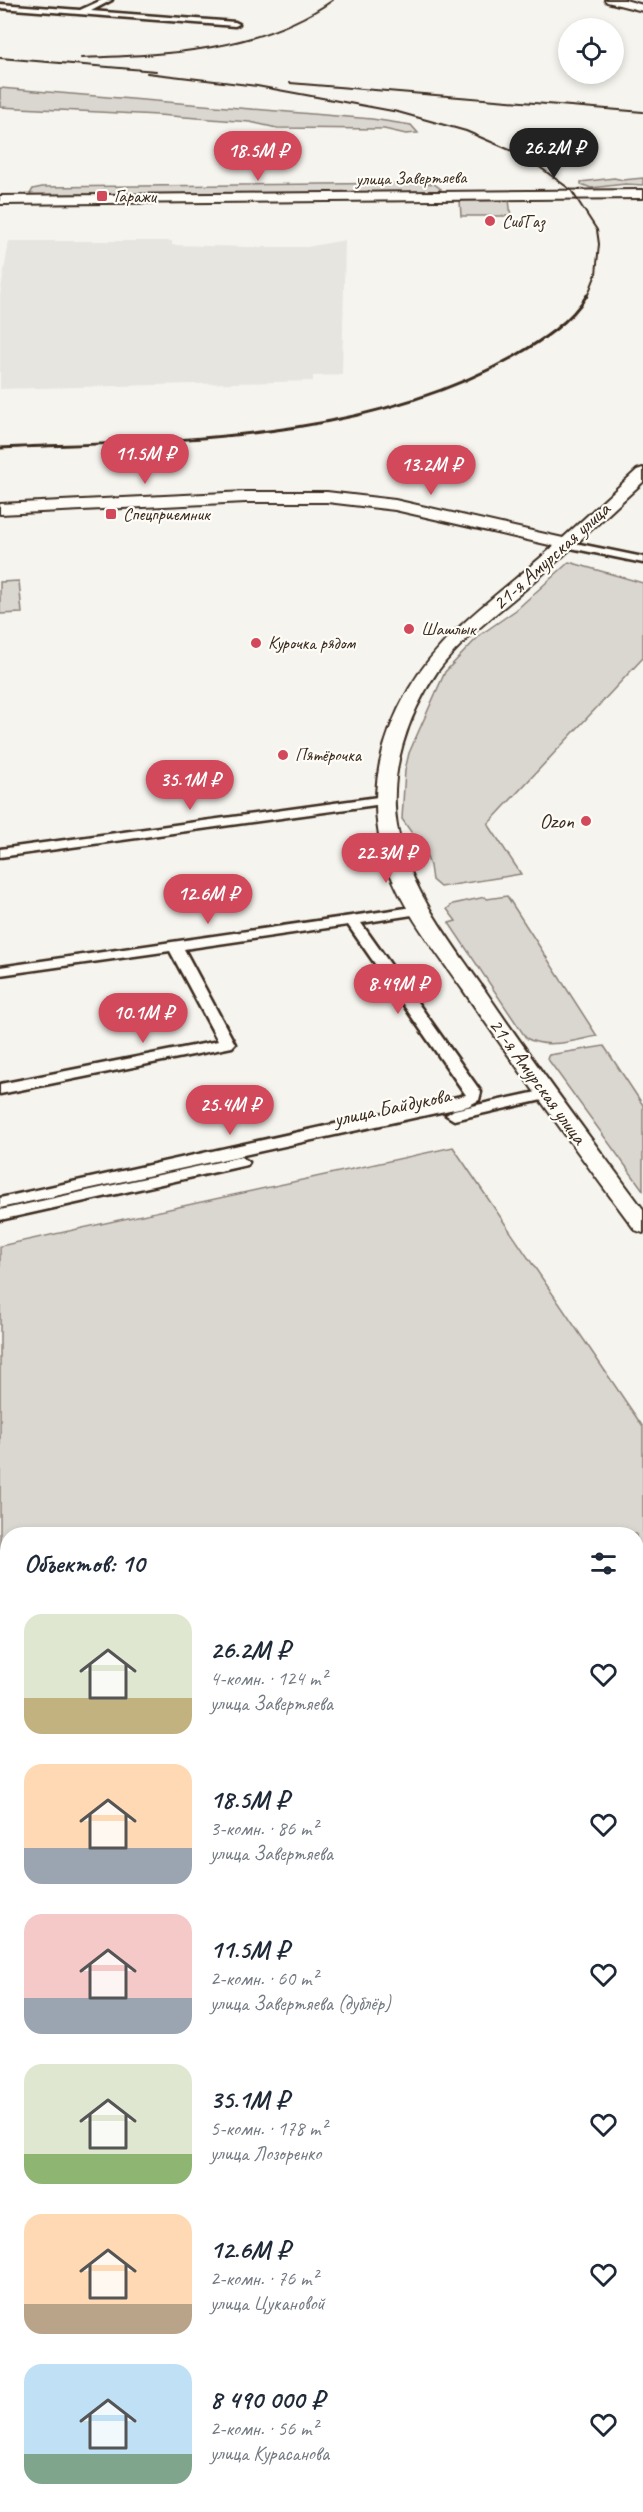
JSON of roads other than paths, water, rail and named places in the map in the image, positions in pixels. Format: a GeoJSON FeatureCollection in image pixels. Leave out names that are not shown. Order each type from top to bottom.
{"type":"FeatureCollection","features":[{"type":"Feature","properties":{"kind":"main road"},"geometry":{"type":"LineString","coordinates":[[611,0],[643,8]]}},
{"type":"Feature","properties":{"kind":"main road","name":"улица Завертяева"},"geometry":{"type":"LineString","coordinates":[[0,200],[590,194],[639,197]]}},
{"type":"Feature","properties":{"kind":"main road","name":"21-я Амурская улица"},"geometry":{"type":"LineString","coordinates":[[643,473],[467,631],[431,668],[405,714],[390,755],[385,800],[391,846],[420,910],[518,1056],[643,1225]]}},
{"type":"Feature","properties":{"kind":"main road"},"geometry":{"type":"LineString","coordinates":[[0,509],[246,497],[327,497],[395,506],[565,544]]}},
{"type":"Feature","properties":{"kind":"street"},"geometry":{"type":"LineString","coordinates":[[81,12],[108,0]]}},
{"type":"Feature","properties":{"kind":"street"},"geometry":{"type":"LineString","coordinates":[[0,6],[235,24]]}},
{"type":"Feature","properties":{"kind":"street"},"geometry":{"type":"LineString","coordinates":[[565,544],[643,560]]}},
{"type":"Feature","properties":{"kind":"street"},"geometry":{"type":"LineString","coordinates":[[0,853],[385,800]]}},
{"type":"Feature","properties":{"kind":"street"},"geometry":{"type":"LineString","coordinates":[[0,971],[420,910]]}},
{"type":"Feature","properties":{"kind":"street","name":"улица Байдукова"},"geometry":{"type":"LineString","coordinates":[[0,1203],[468,1101],[474,1097],[473,1092],[353,921]]}},
{"type":"Feature","properties":{"kind":"street"},"geometry":{"type":"LineString","coordinates":[[0,1089],[227,1044],[175,946]]}},
{"type":"Feature","properties":{"kind":"street","name":"улица Байдукова"},"geometry":{"type":"LineString","coordinates":[[0,1215],[546,1095]]}},
{"type":"Feature","properties":{"kind":"railway"},"geometry":{"type":"LineString","coordinates":[[81,58],[180,52],[244,40],[305,17],[333,0]]}},
{"type":"Feature","properties":{"kind":"railway"},"geometry":{"type":"LineString","coordinates":[[0,58],[156,71]]}},
{"type":"Feature","properties":{"kind":"railway"},"geometry":{"type":"LineString","coordinates":[[147,73],[257,86],[398,112],[466,131],[526,157],[571,190],[597,230],[599,244],[596,274],[587,297]]}},
{"type":"Feature","properties":{"kind":"railway"},"geometry":{"type":"LineString","coordinates":[[290,83],[643,112]]}},
{"type":"Feature","properties":{"kind":"railway"},"geometry":{"type":"LineString","coordinates":[[0,448],[198,438],[264,432],[329,421],[393,406],[455,385],[515,356],[564,322],[587,295]]}},
{"type":"Feature","properties":{"kind":"place","name":"Гаражи"},"geometry":{"type":"Point","coordinates":[102,196]}},
{"type":"Feature","properties":{"kind":"place","name":"СибГаз"},"geometry":{"type":"Point","coordinates":[490,221]}},
{"type":"Feature","properties":{"kind":"place","name":"Спецприемник"},"geometry":{"type":"Point","coordinates":[111,514]}},
{"type":"Feature","properties":{"kind":"place","name":"Шашлык"},"geometry":{"type":"Point","coordinates":[409,629]}},
{"type":"Feature","properties":{"kind":"place","name":"Курочка рядом"},"geometry":{"type":"Point","coordinates":[256,643]}},
{"type":"Feature","properties":{"kind":"place","name":"Пятёрочка"},"geometry":{"type":"Point","coordinates":[283,755]}},
{"type":"Feature","properties":{"kind":"place","name":"Ozon"},"geometry":{"type":"Point","coordinates":[586,821]}}]}
